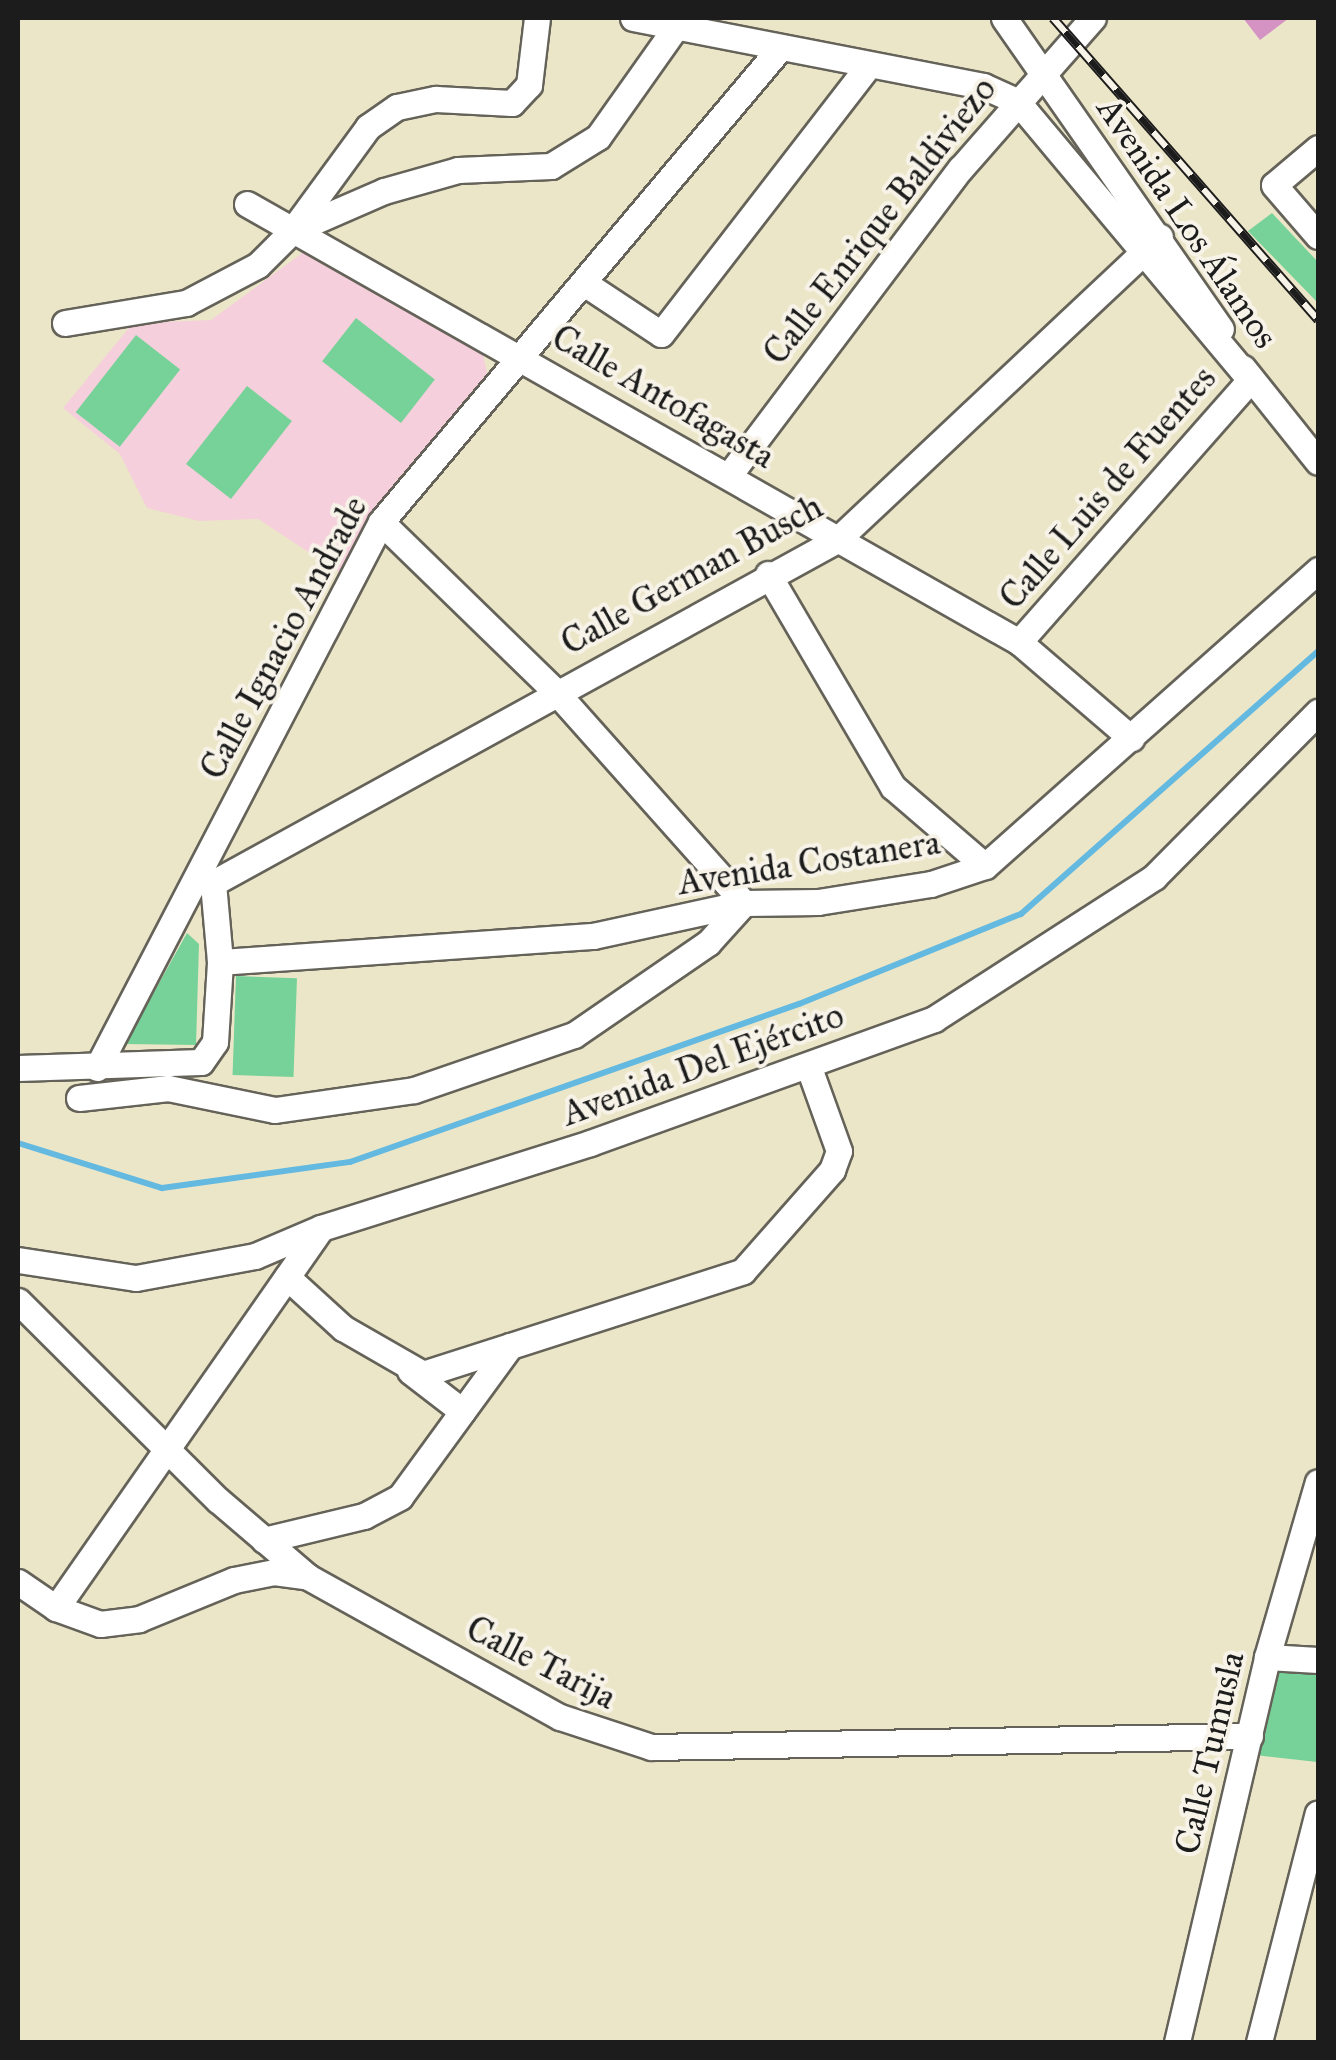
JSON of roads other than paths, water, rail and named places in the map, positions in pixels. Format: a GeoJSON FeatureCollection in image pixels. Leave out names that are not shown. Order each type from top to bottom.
{"type":"FeatureCollection","features":[{"type":"Feature","properties":{"kind":"street"},"geometry":{"type":"LineString","coordinates":[[65,323],[186,303],[258,265],[292,231],[368,127],[397,107],[436,99],[512,103],[530,85],[537,18]]}},
{"type":"Feature","properties":{"kind":"street"},"geometry":{"type":"LineString","coordinates":[[633,18],[982,86],[1018,101],[1151,245]]}},
{"type":"Feature","properties":{"kind":"street","name":"Avenida Los Álamos"},"geometry":{"type":"LineString","coordinates":[[1004,18],[1151,245],[1250,380],[1318,462]]}},
{"type":"Feature","properties":{"kind":"street","name":"Calle Enrique Baldiviezo"},"geometry":{"type":"LineString","coordinates":[[730,474],[1018,101],[1093,18]]}},
{"type":"Feature","properties":{"kind":"street"},"geometry":{"type":"LineString","coordinates":[[292,231],[384,191],[458,170],[551,166],[598,137],[676,27]]}},
{"type":"Feature","properties":{"kind":"street","name":"Calle Ignacio Andrade"},"geometry":{"type":"LineString","coordinates":[[96,1068],[205,879],[381,522],[780,48]]}},
{"type":"Feature","properties":{"kind":"street"},"geometry":{"type":"LineString","coordinates":[[584,284],[661,334],[869,65]]}},
{"type":"Feature","properties":{"kind":"street"},"geometry":{"type":"LineString","coordinates":[[1318,148],[1274,186],[1318,236]]}},
{"type":"Feature","properties":{"kind":"street","name":"Calle Antofagasta"},"geometry":{"type":"LineString","coordinates":[[247,204],[730,474],[836,540],[1019,642],[1131,738]]}},
{"type":"Feature","properties":{"kind":"street","name":"Calle German Busch"},"geometry":{"type":"LineString","coordinates":[[205,879],[836,540],[1151,245]]}},
{"type":"Feature","properties":{"kind":"street","name":"Calle Luis de Fuentes"},"geometry":{"type":"LineString","coordinates":[[1019,642],[1250,380]]}},
{"type":"Feature","properties":{"kind":"street"},"geometry":{"type":"LineString","coordinates":[[79,1098],[168,1088],[275,1110],[414,1090],[574,1035],[708,943],[744,903],[556,692],[381,522]]}},
{"type":"Feature","properties":{"kind":"street","name":"Avenida Costanera"},"geometry":{"type":"LineString","coordinates":[[220,962],[593,936],[744,903],[818,902],[930,884],[985,866],[1318,570]]}},
{"type":"Feature","properties":{"kind":"street"},"geometry":{"type":"LineString","coordinates":[[768,574],[893,787],[985,866]]}},
{"type":"Feature","properties":{"kind":"street","name":"Avenida Del Ejército"},"geometry":{"type":"LineString","coordinates":[[18,1260],[136,1278],[254,1256],[321,1228],[934,1019],[1154,877],[1318,712]]}},
{"type":"Feature","properties":{"kind":"street"},"geometry":{"type":"LineString","coordinates":[[18,1068],[201,1062],[215,1042],[220,962],[205,879]]}},
{"type":"Feature","properties":{"kind":"street"},"geometry":{"type":"LineString","coordinates":[[410,1371],[423,1374],[744,1270],[763,1256],[832,1170],[839,1152],[808,1065]]}},
{"type":"Feature","properties":{"kind":"street"},"geometry":{"type":"LineString","coordinates":[[56,1608],[171,1450],[321,1228]]}},
{"type":"Feature","properties":{"kind":"street"},"geometry":{"type":"LineString","coordinates":[[288,1277],[343,1328],[410,1371],[462,1411]]}},
{"type":"Feature","properties":{"kind":"street"},"geometry":{"type":"LineString","coordinates":[[18,1300],[264,1540],[308,1577]]}},
{"type":"Feature","properties":{"kind":"street"},"geometry":{"type":"LineString","coordinates":[[264,1540],[364,1516],[400,1497],[510,1346]]}},
{"type":"Feature","properties":{"kind":"street","name":"Calle Tumusla"},"geometry":{"type":"LineString","coordinates":[[1176,2042],[1268,1657],[1318,1482]]}},
{"type":"Feature","properties":{"kind":"street","name":"Calle Tarija"},"geometry":{"type":"LineString","coordinates":[[18,1582],[56,1608],[100,1624],[139,1619],[234,1580],[274,1572],[308,1577],[560,1716],[650,1747],[1250,1736]]}},
{"type":"Feature","properties":{"kind":"street"},"geometry":{"type":"LineString","coordinates":[[1268,1657],[1318,1660]]}},
{"type":"Feature","properties":{"kind":"street"},"geometry":{"type":"LineString","coordinates":[[1259,2042],[1318,1813]]}},
{"type":"Feature","properties":{"kind":"waterway"},"geometry":{"type":"LineString","coordinates":[[18,1143],[162,1188],[350,1162],[799,1004],[1021,914],[1318,651]]}},
{"type":"Feature","properties":{"kind":"railway"},"geometry":{"type":"LineString","coordinates":[[1053,18],[1318,320]]}}]}
